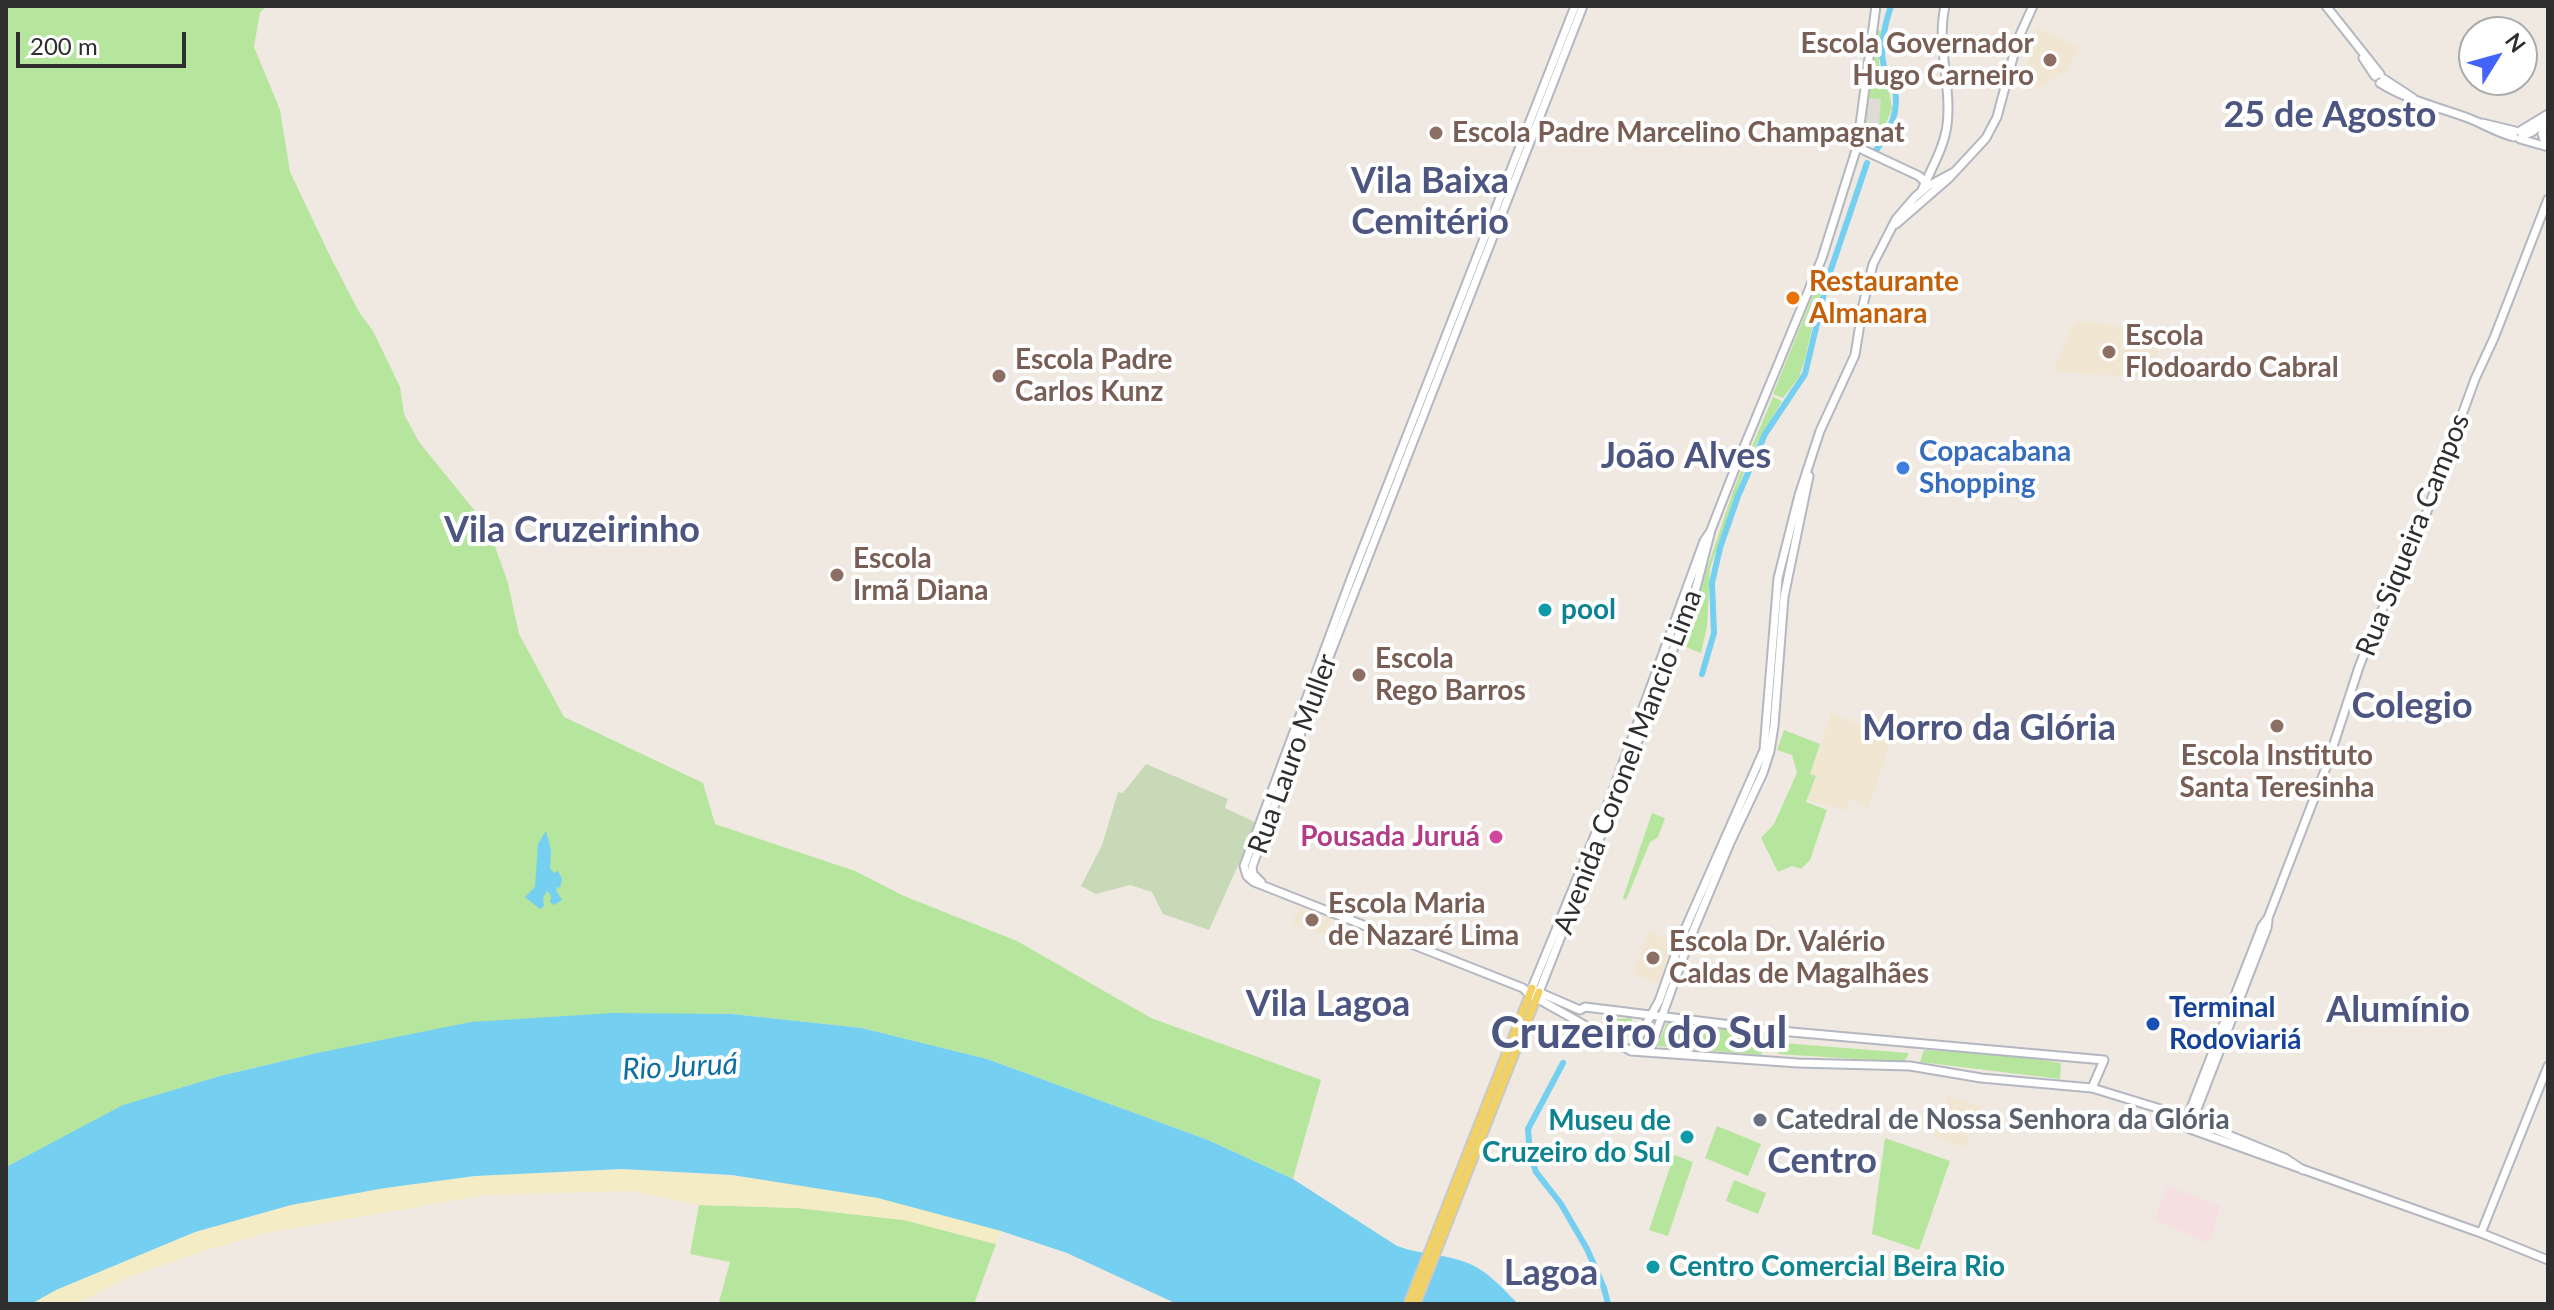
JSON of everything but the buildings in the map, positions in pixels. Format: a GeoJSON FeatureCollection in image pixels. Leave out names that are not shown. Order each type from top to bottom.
{"type":"FeatureCollection","features":[{"type":"Feature","properties":{"kind":"main road"},"geometry":{"type":"LineString","coordinates":[[1408,1304],[1493,1100],[1532,992]]}},
{"type":"Feature","properties":{"kind":"main road"},"geometry":{"type":"LineString","coordinates":[[1416,1304],[1489,1110]]}},
{"type":"Feature","properties":{"kind":"street","name":"Rua Lauro Muller"},"geometry":{"type":"LineString","coordinates":[[1537,114],[1575,6]]}},
{"type":"Feature","properties":{"kind":"street","name":"Rua Lauro Muller"},"geometry":{"type":"LineString","coordinates":[[1532,992],[1250,880],[1244,866],[1315,671],[1583,6]]}},
{"type":"Feature","properties":{"kind":"street","name":"Avenida Coronel Mancio Lima"},"geometry":{"type":"LineString","coordinates":[[1532,992],[1611,796],[1704,541],[1815,276],[1857,147],[1876,6]]}},
{"type":"Feature","properties":{"kind":"street"},"geometry":{"type":"LineString","coordinates":[[1927,188],[1947,126],[1941,36],[1945,6]]}},
{"type":"Feature","properties":{"kind":"street"},"geometry":{"type":"LineString","coordinates":[[1649,1052],[1659,1001],[1682,936],[1764,750],[1777,636],[1778,578],[1799,495],[1820,431],[1855,355],[1873,264],[1900,214],[1927,188],[1954,172],[1986,138],[1997,117],[2018,39],[2033,6]]}},
{"type":"Feature","properties":{"kind":"street"},"geometry":{"type":"LineString","coordinates":[[2326,6],[2380,78],[2395,93],[2547,147]]}},
{"type":"Feature","properties":{"kind":"street"},"geometry":{"type":"LineString","coordinates":[[2518,135],[2547,118]]}},
{"type":"Feature","properties":{"kind":"street"},"geometry":{"type":"LineString","coordinates":[[2547,118],[2542,134],[2547,147]]}},
{"type":"Feature","properties":{"kind":"street"},"geometry":{"type":"LineString","coordinates":[[1857,147],[1919,176],[1927,188]]}},
{"type":"Feature","properties":{"kind":"street","name":"Rua Siqueira Campos"},"geometry":{"type":"LineString","coordinates":[[2188,1123],[2262,926],[2268,918],[2323,778],[2369,641],[2417,539],[2475,379],[2548,199]]}},
{"type":"Feature","properties":{"kind":"street"},"geometry":{"type":"LineString","coordinates":[[1532,992],[1580,1010]]}},
{"type":"Feature","properties":{"kind":"street"},"geometry":{"type":"LineString","coordinates":[[1532,992],[1631,1051],[1798,1063],[1910,1066],[1981,1078],[2092,1088],[2166,1111],[2188,1123],[2285,1158],[2303,1170],[2548,1260]]}},
{"type":"Feature","properties":{"kind":"street"},"geometry":{"type":"LineString","coordinates":[[1582,1023],[1577,1018],[1585,1007],[1780,1031],[2104,1060],[2092,1088]]}},
{"type":"Feature","properties":{"kind":"street"},"geometry":{"type":"LineString","coordinates":[[1582,1023],[1593,1019],[1592,1009]]}},
{"type":"Feature","properties":{"kind":"street"},"geometry":{"type":"LineString","coordinates":[[1631,1051],[1656,1015]]}},
{"type":"Feature","properties":{"kind":"street"},"geometry":{"type":"LineString","coordinates":[[2481,1233],[2548,1066]]}},
{"type":"Feature","properties":{"kind":"shaded area","name":"Escola Governador Hugo Carneiro"},"geometry":{"type":"Polygon","coordinates":[[[2036,27],[2080,48],[2065,72],[2030,92],[2023,84],[2036,27]]]}},
{"type":"Feature","properties":{"kind":"shaded area"},"geometry":{"type":"Polygon","coordinates":[[[1869,98],[1881,99],[1879,124],[1867,124],[1869,98]]]}},
{"type":"Feature","properties":{"kind":"shaded area","name":"Escola Flodoardo Cabral"},"geometry":{"type":"Polygon","coordinates":[[[2078,321],[2159,332],[2156,378],[2053,372],[2071,327],[2078,321]]]}},
{"type":"Feature","properties":{"kind":"shaded area"},"geometry":{"type":"Polygon","coordinates":[[[1831,713],[1892,738],[1868,809],[1851,799],[1845,811],[1807,800],[1817,776],[1811,773],[1831,713]]]}},
{"type":"Feature","properties":{"kind":"shaded area","name":"Escola Maria de Nazaré Lima"},"geometry":{"type":"Polygon","coordinates":[[[1300,904],[1333,917],[1326,936],[1292,923],[1300,904]]]}},
{"type":"Feature","properties":{"kind":"shaded area","name":"Escola Dr. Valério Caldas de Magalhães"},"geometry":{"type":"Polygon","coordinates":[[[1649,931],[1674,943],[1658,984],[1633,973],[1649,931]]]}},
{"type":"Feature","properties":{"kind":"shaded area"},"geometry":{"type":"Polygon","coordinates":[[[1948,1096],[1982,1106],[1965,1148],[1933,1136],[1948,1096]]]}},
{"type":"Feature","properties":{"kind":"shaded area"},"geometry":{"type":"Polygon","coordinates":[[[2168,1186],[2221,1206],[2209,1243],[2154,1220],[2168,1186]]]}},
{"type":"Feature","properties":{"kind":"green space"},"geometry":{"type":"Polygon","coordinates":[[[6,6],[268,6],[260,12],[254,47],[280,110],[290,172],[329,254],[359,312],[373,331],[400,387],[404,414],[419,442],[488,527],[508,583],[519,634],[564,717],[703,783],[715,824],[855,871],[904,896],[1017,941],[1151,1018],[1321,1080],[1293,1179],[1208,1140],[987,1059],[862,1028],[732,1014],[317,1053],[220,1076],[124,1105],[6,1167],[6,6]]]}},
{"type":"Feature","properties":{"kind":"green space"},"geometry":{"type":"Polygon","coordinates":[[[1876,29],[1881,31],[1879,64],[1888,85],[1892,108],[1882,135],[1865,132],[1876,29]]]}},
{"type":"Feature","properties":{"kind":"green space"},"geometry":{"type":"Polygon","coordinates":[[[1818,283],[1822,285],[1805,359],[1799,377],[1783,398],[1773,394],[1818,283]]]}},
{"type":"Feature","properties":{"kind":"green space"},"geometry":{"type":"Polygon","coordinates":[[[1773,397],[1782,401],[1750,455],[1710,568],[1707,627],[1701,653],[1681,645],[1735,486],[1773,397]]]}},
{"type":"Feature","properties":{"kind":"green space"},"geometry":{"type":"Polygon","coordinates":[[[1784,730],[1820,744],[1810,774],[1816,776],[1806,802],[1827,810],[1810,860],[1801,869],[1792,866],[1778,872],[1761,838],[1774,824],[1797,773],[1792,755],[1777,750],[1784,730]]]}},
{"type":"Feature","properties":{"kind":"green space"},"geometry":{"type":"Polygon","coordinates":[[[1146,764],[1228,799],[1225,808],[1257,823],[1209,930],[1163,914],[1152,892],[1130,885],[1096,894],[1081,886],[1102,845],[1118,792],[1123,793],[1146,764]]]}},
{"type":"Feature","properties":{"kind":"green space"},"geometry":{"type":"Polygon","coordinates":[[[1652,813],[1665,818],[1658,837],[1650,842],[1626,900],[1623,898],[1652,813]]]}},
{"type":"Feature","properties":{"kind":"green space"},"geometry":{"type":"Polygon","coordinates":[[[1631,1018],[1636,1028],[1627,1038],[1604,1028],[1605,1020],[1631,1018]]]}},
{"type":"Feature","properties":{"kind":"green space"},"geometry":{"type":"Polygon","coordinates":[[[1667,1022],[1769,1032],[1771,1035],[1761,1055],[1657,1046],[1667,1022]]]}},
{"type":"Feature","properties":{"kind":"green space"},"geometry":{"type":"Polygon","coordinates":[[[1782,1043],[1909,1053],[1904,1062],[1778,1054],[1782,1043]]]}},
{"type":"Feature","properties":{"kind":"green space"},"geometry":{"type":"Polygon","coordinates":[[[1924,1050],[2009,1055],[2061,1063],[2060,1079],[1920,1062],[1924,1050]]]}},
{"type":"Feature","properties":{"kind":"green space"},"geometry":{"type":"Polygon","coordinates":[[[1717,1126],[1761,1144],[1748,1176],[1705,1158],[1717,1126]]]}},
{"type":"Feature","properties":{"kind":"green space"},"geometry":{"type":"Polygon","coordinates":[[[1885,1138],[1950,1161],[1919,1250],[1872,1234],[1885,1138]]]}},
{"type":"Feature","properties":{"kind":"green space"},"geometry":{"type":"Polygon","coordinates":[[[1674,1155],[1693,1162],[1668,1236],[1649,1230],[1674,1155]]]}},
{"type":"Feature","properties":{"kind":"green space"},"geometry":{"type":"Polygon","coordinates":[[[1734,1180],[1766,1193],[1758,1214],[1726,1201],[1734,1180]]]}},
{"type":"Feature","properties":{"kind":"green space"},"geometry":{"type":"Polygon","coordinates":[[[699,1205],[798,1208],[904,1220],[996,1244],[974,1304],[725,1304],[719,1302],[730,1262],[690,1254],[699,1205]]]}},
{"type":"Feature","properties":{"kind":"sand"},"geometry":{"type":"Polygon","coordinates":[[[622,1169],[718,1175],[813,1186],[893,1201],[1001,1231],[996,1244],[904,1220],[798,1208],[699,1205],[631,1191],[485,1195],[266,1233],[126,1278],[77,1304],[31,1304],[56,1290],[195,1232],[291,1205],[475,1176],[622,1169]]]}},
{"type":"Feature","properties":{"kind":"water"},"geometry":{"type":"Polygon","coordinates":[[[546,831],[551,850],[550,868],[554,873],[558,871],[562,879],[560,888],[556,890],[562,900],[554,905],[547,891],[543,898],[544,906],[540,909],[525,897],[535,887],[538,844],[546,831]]]}},
{"type":"Feature","properties":{"kind":"water","name":"Rio Juruá"},"geometry":{"type":"Polygon","coordinates":[[[613,1013],[732,1014],[862,1028],[987,1059],[1208,1140],[1293,1179],[1397,1246],[1453,1258],[1477,1267],[1518,1304],[1177,1304],[1067,1253],[1001,1231],[878,1198],[732,1175],[622,1169],[475,1176],[291,1205],[195,1232],[56,1290],[31,1304],[6,1304],[6,1167],[123,1105],[220,1076],[471,1022],[613,1013]]]}},
{"type":"Feature","properties":{"kind":"waterway"},"geometry":{"type":"LineString","coordinates":[[1875,152],[1889,129],[1896,104],[1894,86],[1885,69],[1882,54],[1891,6]]}},
{"type":"Feature","properties":{"kind":"waterway"},"geometry":{"type":"LineString","coordinates":[[1702,674],[1714,633],[1712,583],[1720,548],[1765,434],[1805,374],[1827,281],[1867,163]]}},
{"type":"Feature","properties":{"kind":"waterway"},"geometry":{"type":"LineString","coordinates":[[1563,1063],[1528,1129],[1530,1155],[1536,1172],[1561,1204],[1587,1249],[1608,1304]]}},
{"type":"Feature","properties":{"kind":"place","name":"Escola Governador Hugo Carneiro"},"geometry":{"type":"Point","coordinates":[2050,60]}},
{"type":"Feature","properties":{"kind":"place","name":"Escola Padre Marcelino Champagnat"},"geometry":{"type":"Point","coordinates":[1436,133]}},
{"type":"Feature","properties":{"kind":"place","name":"Restaurante Almanara"},"geometry":{"type":"Point","coordinates":[1793,298]}},
{"type":"Feature","properties":{"kind":"place","name":"Escola Flodoardo Cabral"},"geometry":{"type":"Point","coordinates":[2109,352]}},
{"type":"Feature","properties":{"kind":"place","name":"Escola Padre Carlos Kunz"},"geometry":{"type":"Point","coordinates":[999,376]}},
{"type":"Feature","properties":{"kind":"place","name":"Copacabana Shopping"},"geometry":{"type":"Point","coordinates":[1903,468]}},
{"type":"Feature","properties":{"kind":"place","name":"Escola Irmã Diana"},"geometry":{"type":"Point","coordinates":[837,575]}},
{"type":"Feature","properties":{"kind":"place","name":"pool"},"geometry":{"type":"Point","coordinates":[1545,610]}},
{"type":"Feature","properties":{"kind":"place","name":"Escola Rego Barros"},"geometry":{"type":"Point","coordinates":[1359,675]}},
{"type":"Feature","properties":{"kind":"place","name":"Escola Instituto Santa Teresinha"},"geometry":{"type":"Point","coordinates":[2277,726]}},
{"type":"Feature","properties":{"kind":"place","name":"Pousada Juruá"},"geometry":{"type":"Point","coordinates":[1496,837]}},
{"type":"Feature","properties":{"kind":"place","name":"Escola Maria de Nazaré Lima"},"geometry":{"type":"Point","coordinates":[1312,920]}},
{"type":"Feature","properties":{"kind":"place","name":"Escola Dr. Valério Caldas de Magalhães"},"geometry":{"type":"Point","coordinates":[1653,958]}},
{"type":"Feature","properties":{"kind":"place","name":"Terminal Rodoviariá"},"geometry":{"type":"Point","coordinates":[2153,1024]}},
{"type":"Feature","properties":{"kind":"place","name":"Catedral de Nossa Senhora da Glória"},"geometry":{"type":"Point","coordinates":[1760,1120]}},
{"type":"Feature","properties":{"kind":"place","name":"Museu de Cruzeiro do Sul"},"geometry":{"type":"Point","coordinates":[1687,1137]}},
{"type":"Feature","properties":{"kind":"place","name":"Centro Comercial Beira Rio"},"geometry":{"type":"Point","coordinates":[1653,1267]}},
{"type":"Feature","properties":{"kind":"district","name":"25 de Agosto"},"geometry":{"type":"Point","coordinates":[2330,115]}},
{"type":"Feature","properties":{"kind":"district","name":"Vila Baixa Cemitério"},"geometry":{"type":"Point","coordinates":[1430,202]}},
{"type":"Feature","properties":{"kind":"district","name":"João Alves"},"geometry":{"type":"Point","coordinates":[1686,456]}},
{"type":"Feature","properties":{"kind":"district","name":"Vila Cruzeirinho"},"geometry":{"type":"Point","coordinates":[572,530]}},
{"type":"Feature","properties":{"kind":"district","name":"Colegio"},"geometry":{"type":"Point","coordinates":[2412,706]}},
{"type":"Feature","properties":{"kind":"district","name":"Morro da Glória"},"geometry":{"type":"Point","coordinates":[1989,728]}},
{"type":"Feature","properties":{"kind":"district","name":"Vila Lagoa"},"geometry":{"type":"Point","coordinates":[1328,1004]}},
{"type":"Feature","properties":{"kind":"district","name":"Alumínio"},"geometry":{"type":"Point","coordinates":[2398,1010]}},
{"type":"Feature","properties":{"kind":"district","name":"Cruzeiro do Sul"},"geometry":{"type":"Point","coordinates":[1639,1034]}},
{"type":"Feature","properties":{"kind":"district","name":"Centro"},"geometry":{"type":"Point","coordinates":[1822,1161]}},
{"type":"Feature","properties":{"kind":"district","name":"Lagoa"},"geometry":{"type":"Point","coordinates":[1551,1273]}}]}
